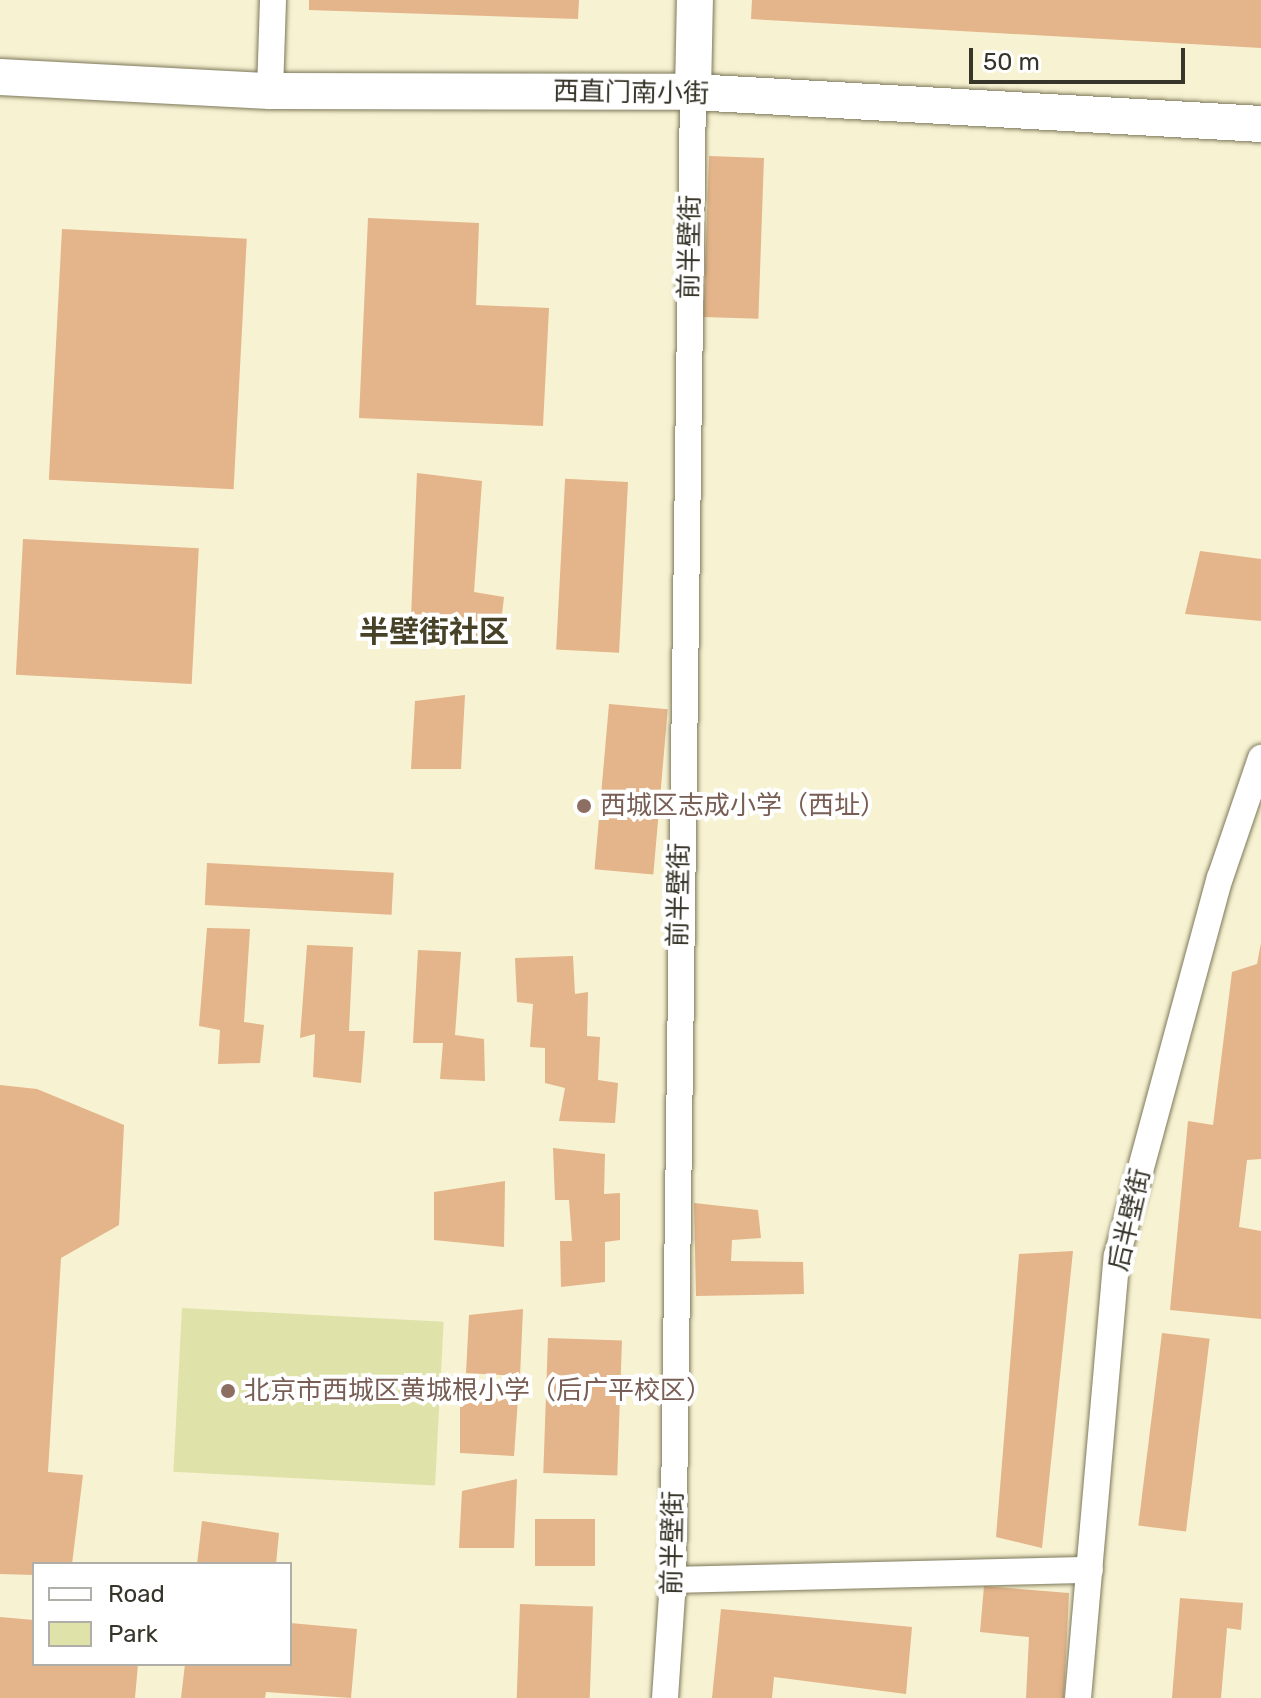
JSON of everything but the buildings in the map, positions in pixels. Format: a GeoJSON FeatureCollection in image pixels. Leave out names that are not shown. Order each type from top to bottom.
{"type":"FeatureCollection","features":[{"type":"Feature","properties":{"kind":"street"},"geometry":{"type":"LineString","coordinates":[[270,91],[273,0]]}},
{"type":"Feature","properties":{"kind":"street"},"geometry":{"type":"LineString","coordinates":[[693,92],[695,0]]}},
{"type":"Feature","properties":{"kind":"street","name":"西直门南小街"},"geometry":{"type":"LineString","coordinates":[[0,77],[270,91],[693,92],[1261,124]]}},
{"type":"Feature","properties":{"kind":"street","name":"前半壁街"},"geometry":{"type":"LineString","coordinates":[[665,1698],[673,1580],[693,92]]}},
{"type":"Feature","properties":{"kind":"street","name":"后半壁街"},"geometry":{"type":"LineString","coordinates":[[1078,1698],[1117,1256],[1220,878],[1261,758]]}},
{"type":"Feature","properties":{"kind":"street"},"geometry":{"type":"LineString","coordinates":[[673,1580],[1090,1570]]}},
{"type":"Feature","properties":{"kind":"green space"},"geometry":{"type":"Polygon","coordinates":[[[182,1308],[444,1322],[435,1485],[173,1472],[182,1308]]]}},
{"type":"Feature","properties":{"kind":"place","name":"西城区志成小学（西址）"},"geometry":{"type":"Point","coordinates":[584,806]}},
{"type":"Feature","properties":{"kind":"place","name":"北京市西城区黄城根小学（后广平校区）"},"geometry":{"type":"Point","coordinates":[228,1391]}},
{"type":"Feature","properties":{"kind":"district","name":"半壁街社区"},"geometry":{"type":"Point","coordinates":[434,632]}}]}
